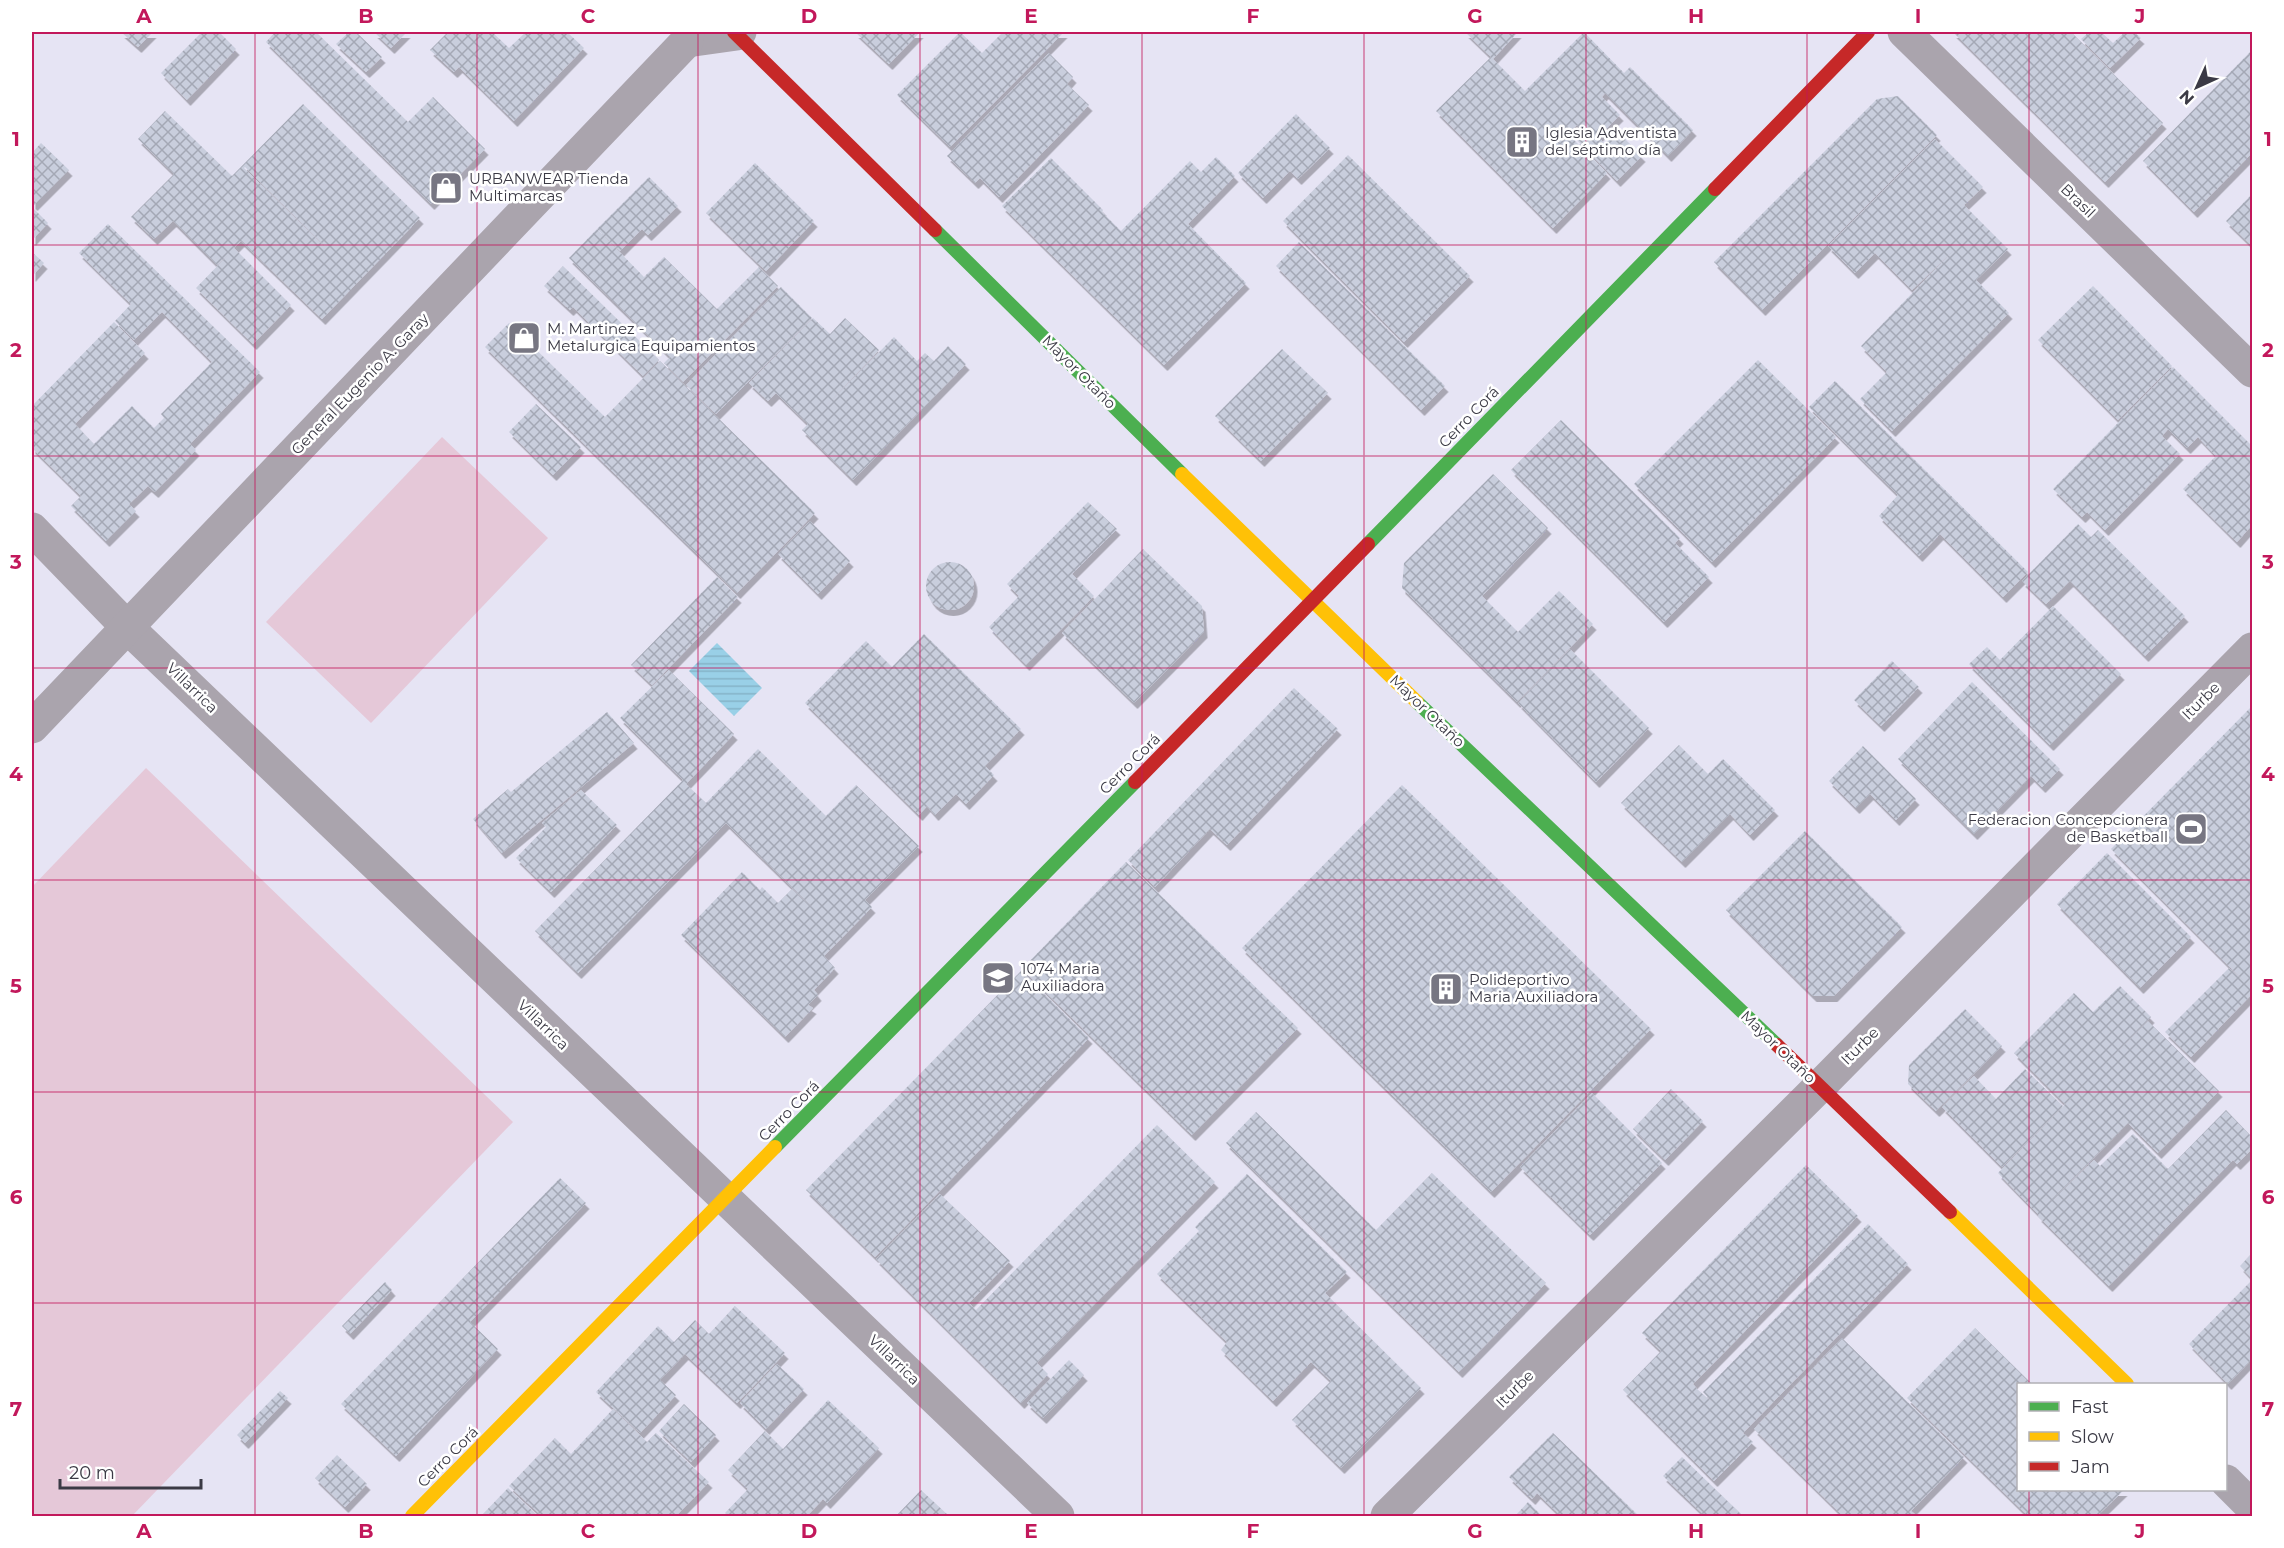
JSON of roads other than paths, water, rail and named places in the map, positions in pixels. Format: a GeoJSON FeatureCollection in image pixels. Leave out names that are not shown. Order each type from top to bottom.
{"type":"FeatureCollection","features":[{"type":"Feature","properties":{"kind":"street","name":"Mayor Otaño"},"geometry":{"type":"LineString","coordinates":[[737,32],[1312,602],[1820,1086],[2126,1383]]}},
{"type":"Feature","properties":{"kind":"street","name":"General Eugenio A. Garay"},"geometry":{"type":"LineString","coordinates":[[32,727],[687,36],[737,32]]}},
{"type":"Feature","properties":{"kind":"street","name":"Cerro Corá"},"geometry":{"type":"LineString","coordinates":[[412,1516],[1312,602],[1868,32]]}},
{"type":"Feature","properties":{"kind":"street","name":"Brasil"},"geometry":{"type":"LineString","coordinates":[[1904,32],[2253,371]]}},
{"type":"Feature","properties":{"kind":"street","name":"Villarrica"},"geometry":{"type":"LineString","coordinates":[[32,529],[128,628],[1058,1516]]}},
{"type":"Feature","properties":{"kind":"street","name":"Iturbe"},"geometry":{"type":"LineString","coordinates":[[1387,1516],[1820,1086],[2253,649]]}},
{"type":"Feature","properties":{"kind":"street"},"geometry":{"type":"LineString","coordinates":[[2227,1482],[2253,1507]]}},
{"type":"Feature","properties":{"kind":"water"},"geometry":{"type":"Polygon","coordinates":[[[717,643],[762,688],[734,716],[689,671],[717,643]]]}},
{"type":"Feature","properties":{"kind":"place","name":"Iglesia Adventista del séptimo día"},"geometry":{"type":"Point","coordinates":[1522,142]}},
{"type":"Feature","properties":{"kind":"place","name":"URBANWEAR Tienda Multimarcas"},"geometry":{"type":"Point","coordinates":[446,188]}},
{"type":"Feature","properties":{"kind":"place","name":"M. Martinez - Metalurgica Equipamientos"},"geometry":{"type":"Point","coordinates":[524,338]}},
{"type":"Feature","properties":{"kind":"place","name":"Federacion Concepcionera de Basketball"},"geometry":{"type":"Point","coordinates":[2191,829]}},
{"type":"Feature","properties":{"kind":"place","name":"1074 Maria Auxiliadora"},"geometry":{"type":"Point","coordinates":[998,978]}},
{"type":"Feature","properties":{"kind":"place","name":"Polideportivo Maria Auxiliadora"},"geometry":{"type":"Point","coordinates":[1446,989]}}]}
